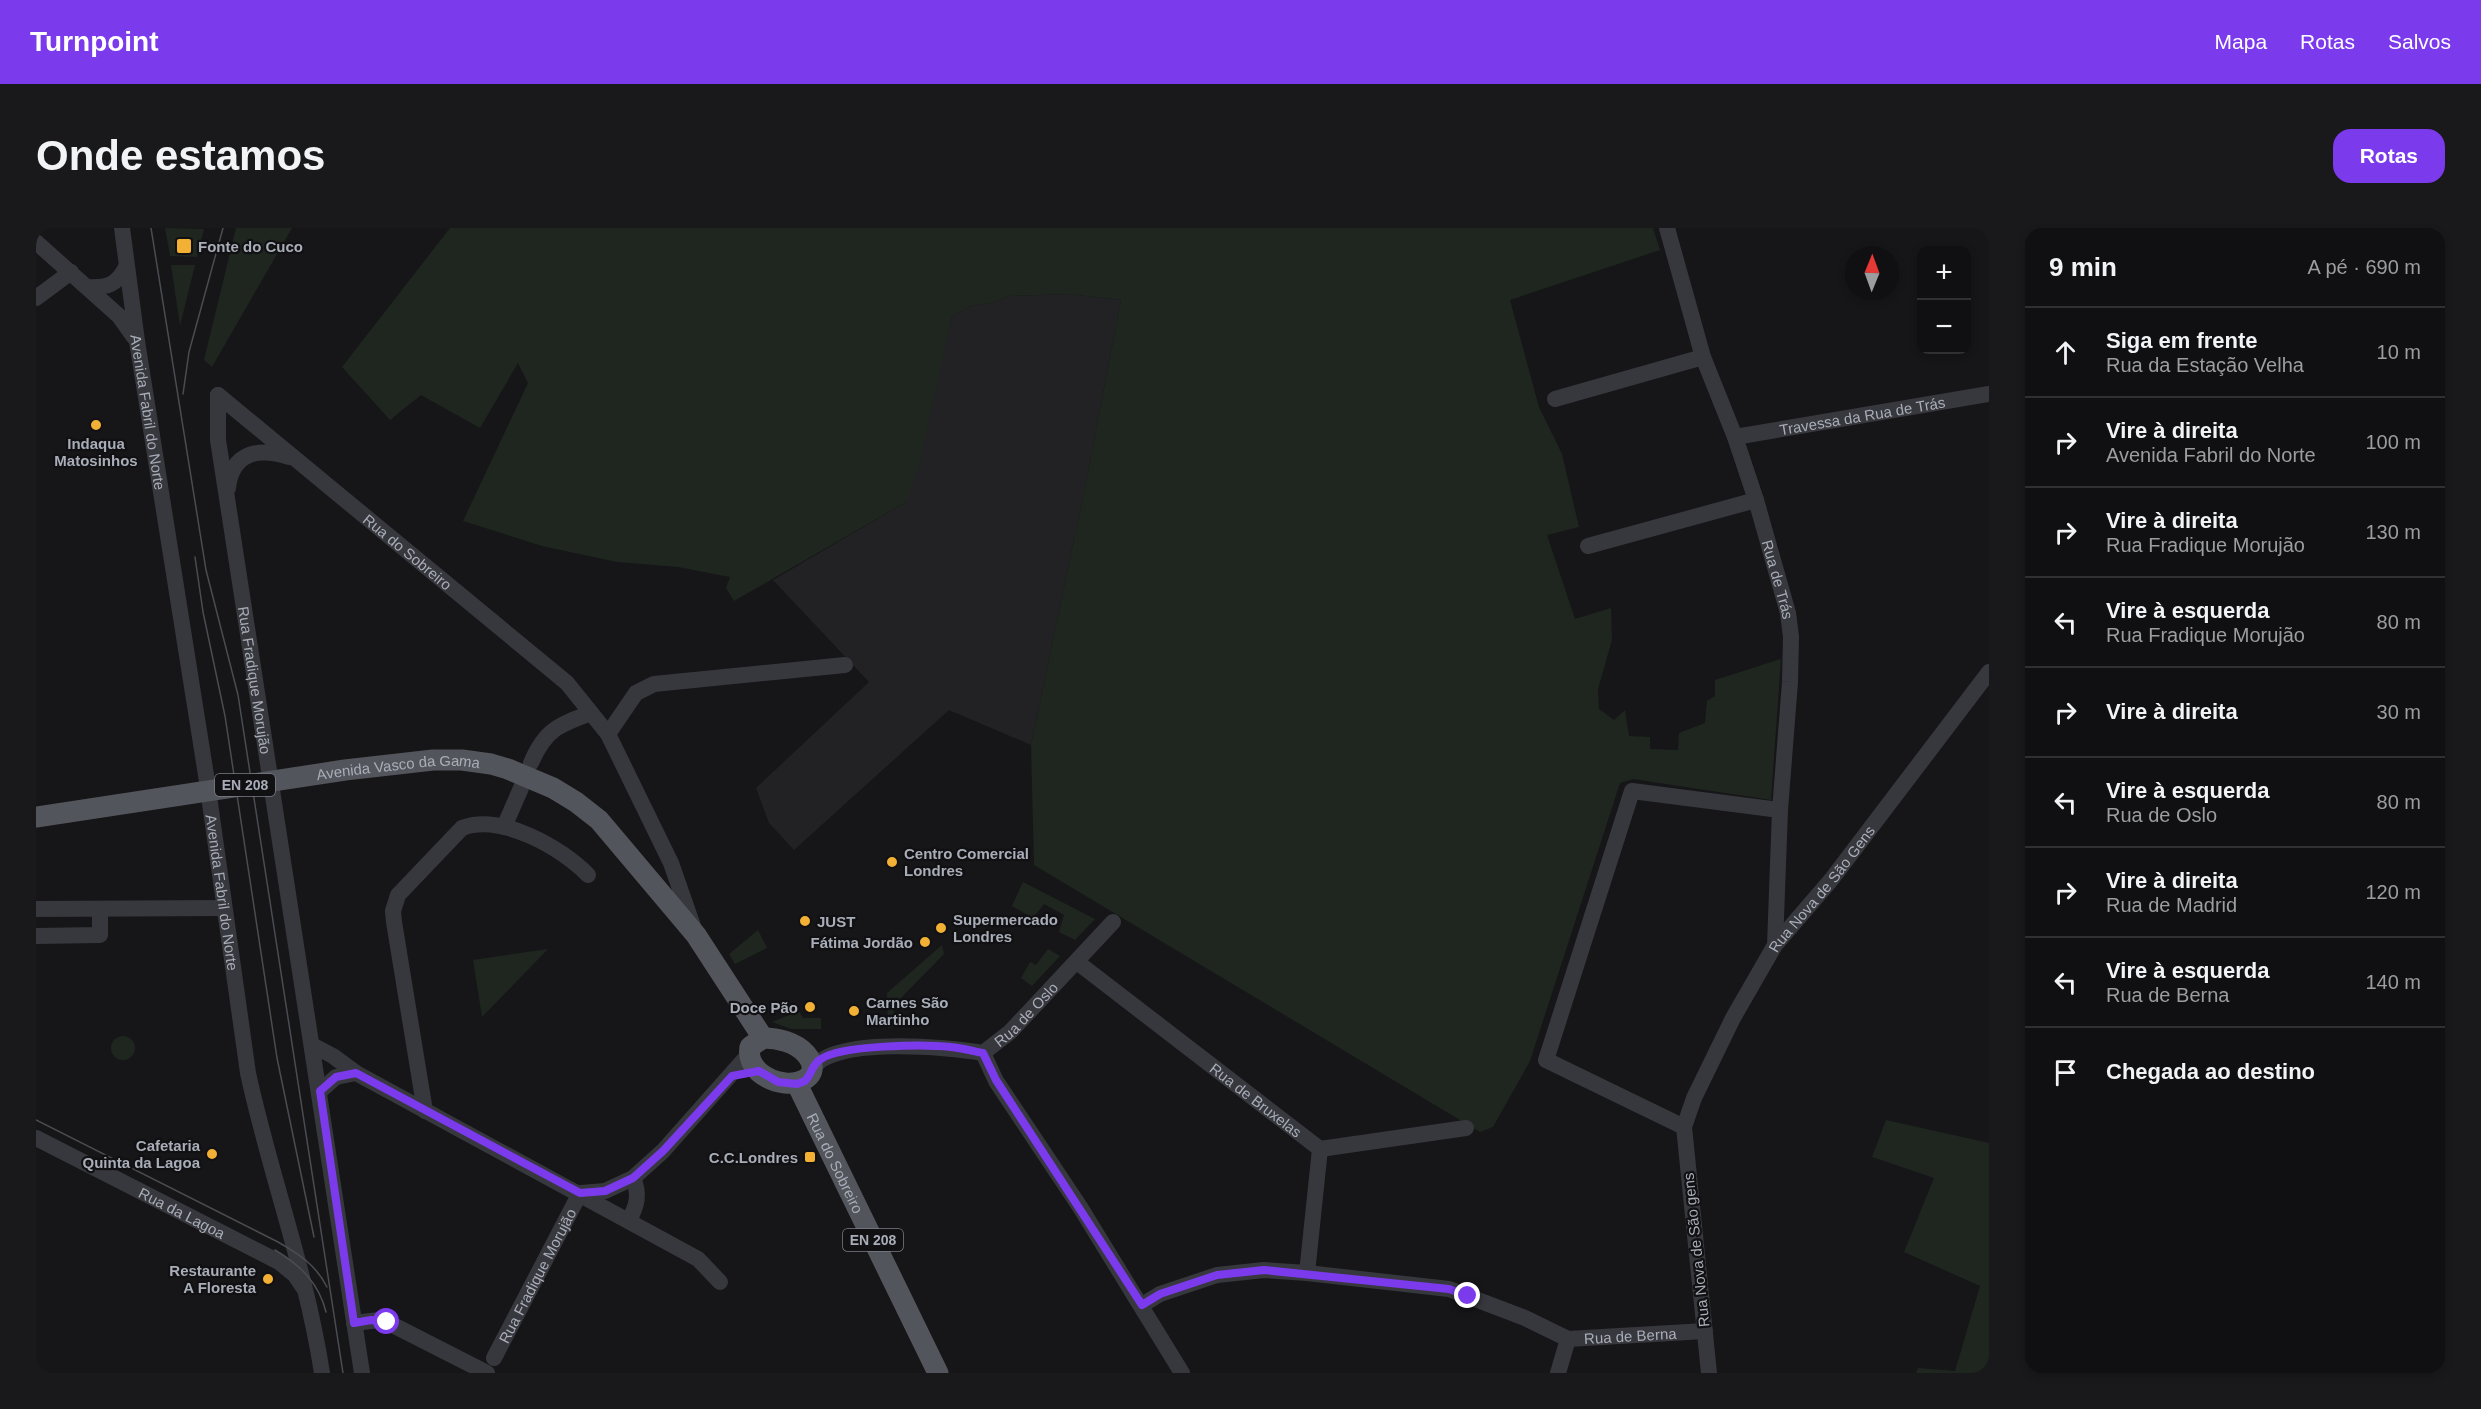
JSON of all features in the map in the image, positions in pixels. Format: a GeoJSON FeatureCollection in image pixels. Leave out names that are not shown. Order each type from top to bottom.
{"type":"FeatureCollection","features":[{"type":"Feature","properties":{"kind":"main road","name":"Avenida Vasco da Gama"},"geometry":{"type":"LineString","coordinates":[[36,817],[345,770],[433,760],[491,764],[553,788],[600,820],[696,935]]}},
{"type":"Feature","properties":{"kind":"main road","name":"Rua do Sobreiro"},"geometry":{"type":"LineString","coordinates":[[696,935],[763,1038]]}},
{"type":"Feature","properties":{"kind":"main road"},"geometry":{"type":"LineString","coordinates":[[763,1038],[781,1040],[799,1048],[807,1055],[811,1064],[804,1078],[778,1082],[754,1063],[750,1047],[763,1038]]}},
{"type":"Feature","properties":{"kind":"main road","name":"Rua do Sobreiro"},"geometry":{"type":"LineString","coordinates":[[804,1078],[938,1373]]}},
{"type":"Feature","properties":{"kind":"street","name":"Avenida Fabril do Norte"},"geometry":{"type":"LineString","coordinates":[[122,228],[126,267],[206,775],[249,1073],[256,1109],[311,1306],[322,1373]]}},
{"type":"Feature","properties":{"kind":"street","name":"Rua de Trás"},"geometry":{"type":"LineString","coordinates":[[1668,228],[1703,357],[1735,437],[1756,500],[1788,613],[1791,637],[1790,682],[1780,810],[1775,945]]}},
{"type":"Feature","properties":{"kind":"street"},"geometry":{"type":"LineString","coordinates":[[36,242],[119,316],[137,340]]}},
{"type":"Feature","properties":{"kind":"street"},"geometry":{"type":"LineString","coordinates":[[87,287],[111,285],[121,279],[126,267]]}},
{"type":"Feature","properties":{"kind":"street"},"geometry":{"type":"LineString","coordinates":[[36,298],[71,272]]}},
{"type":"Feature","properties":{"kind":"street"},"geometry":{"type":"LineString","coordinates":[[1555,399],[1703,357]]}},
{"type":"Feature","properties":{"kind":"street","name":"Travessa da Rua de Trás"},"geometry":{"type":"LineString","coordinates":[[1735,437],[1989,394]]}},
{"type":"Feature","properties":{"kind":"street","name":"Rua do Sobreiro"},"geometry":{"type":"LineString","coordinates":[[218,395],[567,684],[608,734],[671,863],[696,935]]}},
{"type":"Feature","properties":{"kind":"street","name":"Rua Fradique Morujão"},"geometry":{"type":"LineString","coordinates":[[218,395],[218,440],[320,1091]]}},
{"type":"Feature","properties":{"kind":"street","name":"Rua Fradique Morujão"},"geometry":{"type":"LineString","coordinates":[[227,494],[232,471],[238,462],[255,452],[267,452],[297,461]]}},
{"type":"Feature","properties":{"kind":"street"},"geometry":{"type":"LineString","coordinates":[[1588,546],[1756,500]]}},
{"type":"Feature","properties":{"kind":"street"},"geometry":{"type":"LineString","coordinates":[[608,734],[636,693],[654,684],[845,665]]}},
{"type":"Feature","properties":{"kind":"street","name":"Rua Nova de São Gens"},"geometry":{"type":"LineString","coordinates":[[1684,1127],[1694,1098],[1724,1038],[1775,945],[1832,880],[1986,682]]}},
{"type":"Feature","properties":{"kind":"street"},"geometry":{"type":"LineString","coordinates":[[531,763],[539,744],[546,736],[561,724],[591,713]]}},
{"type":"Feature","properties":{"kind":"street"},"geometry":{"type":"LineString","coordinates":[[504,827],[521,788]]}},
{"type":"Feature","properties":{"kind":"street"},"geometry":{"type":"LineString","coordinates":[[1684,1127],[1546,1060],[1632,791],[1780,810]]}},
{"type":"Feature","properties":{"kind":"street"},"geometry":{"type":"LineString","coordinates":[[425,1111],[394,922],[394,902],[398,895],[462,828],[479,825],[504,827],[559,851],[574,861],[588,875]]}},
{"type":"Feature","properties":{"kind":"street"},"geometry":{"type":"LineString","coordinates":[[651,880],[662,888],[672,886],[674,876],[671,863]]}},
{"type":"Feature","properties":{"kind":"street"},"geometry":{"type":"LineString","coordinates":[[36,909],[224,908]]}},
{"type":"Feature","properties":{"kind":"street"},"geometry":{"type":"LineString","coordinates":[[36,936],[100,935],[100,909]]}},
{"type":"Feature","properties":{"kind":"street","name":"Rua de Oslo"},"geometry":{"type":"LineString","coordinates":[[799,1048],[845,1051],[927,1046],[983,1053],[1010,1032],[1113,922]]}},
{"type":"Feature","properties":{"kind":"street","name":"Rua de Bruxelas"},"geometry":{"type":"LineString","coordinates":[[1077,962],[1320,1149]]}},
{"type":"Feature","properties":{"kind":"street","name":"Rua Fradique Morujão"},"geometry":{"type":"LineString","coordinates":[[312,1045],[333,1056],[356,1073],[698,1259],[720,1282]]}},
{"type":"Feature","properties":{"kind":"street","name":"Rua de Oslo"},"geometry":{"type":"LineString","coordinates":[[804,1078],[820,1059],[845,1051]]}},
{"type":"Feature","properties":{"kind":"street"},"geometry":{"type":"LineString","coordinates":[[983,1053],[996,1080],[1142,1305],[1182,1373]]}},
{"type":"Feature","properties":{"kind":"street","name":"Rua Fradique Morujão"},"geometry":{"type":"LineString","coordinates":[[580,1193],[605,1191],[633,1178],[663,1151],[732,1076],[737,1066],[754,1063]]}},
{"type":"Feature","properties":{"kind":"street"},"geometry":{"type":"LineString","coordinates":[[356,1073],[336,1077],[320,1091],[362,1373]]}},
{"type":"Feature","properties":{"kind":"street","name":"Rua Nova de São gens"},"geometry":{"type":"LineString","coordinates":[[1684,1127],[1709,1373]]}},
{"type":"Feature","properties":{"kind":"street"},"geometry":{"type":"LineString","coordinates":[[1307,1273],[1320,1149],[1466,1128]]}},
{"type":"Feature","properties":{"kind":"street","name":"Rua da Lagoa"},"geometry":{"type":"LineString","coordinates":[[36,1138],[279,1263],[300,1282],[311,1306]]}},
{"type":"Feature","properties":{"kind":"street"},"geometry":{"type":"LineString","coordinates":[[630,1220],[637,1203],[638,1192],[633,1178]]}},
{"type":"Feature","properties":{"kind":"street","name":"Rua Fradique Morujão"},"geometry":{"type":"LineString","coordinates":[[491,1365],[580,1193]]}},
{"type":"Feature","properties":{"kind":"street","name":"Rua de Berna"},"geometry":{"type":"LineString","coordinates":[[1142,1305],[1160,1294],[1217,1275],[1264,1270],[1449,1289],[1525,1318],[1568,1339],[1705,1331]]}},
{"type":"Feature","properties":{"kind":"street"},"geometry":{"type":"LineString","coordinates":[[354,1323],[371,1320],[387,1322],[491,1365]]}},
{"type":"Feature","properties":{"kind":"street"},"geometry":{"type":"LineString","coordinates":[[1558,1373],[1568,1339]]}},
{"type":"Feature","properties":{"kind":"shaded area"},"geometry":{"type":"Polygon","coordinates":[[[165,228],[204,229],[197,257],[170,256],[165,228]]]}},
{"type":"Feature","properties":{"kind":"shaded area"},"geometry":{"type":"Polygon","coordinates":[[[236,228],[292,228],[212,367],[204,360],[236,228]]]}},
{"type":"Feature","properties":{"kind":"shaded area"},"geometry":{"type":"Polygon","coordinates":[[[450,228],[1653,228],[1660,250],[1510,300],[1539,407],[1562,454],[1579,527],[1547,535],[1575,619],[1611,608],[1612,640],[1598,689],[1599,709],[1614,720],[1625,710],[1629,736],[1650,737],[1650,749],[1678,750],[1679,733],[1705,723],[1707,701],[1715,696],[1715,680],[1781,659],[1771,800],[1633,779],[1620,783],[1530,1061],[1493,1127],[1480,1132],[1034,865],[1031,745],[1121,300],[1069,294],[1009,296],[995,302],[971,306],[952,316],[918,470],[906,502],[734,601],[726,588],[730,577],[678,567],[617,562],[542,546],[463,521],[528,383],[518,363],[480,428],[421,395],[390,420],[342,367],[450,228]]]}},
{"type":"Feature","properties":{"kind":"shaded area"},"geometry":{"type":"Polygon","coordinates":[[[171,265],[195,265],[180,326],[171,265]]]}},
{"type":"Feature","properties":{"kind":"shaded area"},"geometry":{"type":"Polygon","coordinates":[[[1069,294],[1121,300],[1031,745],[949,710],[794,850],[769,823],[756,788],[869,682],[773,580],[906,502],[952,316],[971,306],[995,302],[1009,296],[1069,294]]]}},
{"type":"Feature","properties":{"kind":"shaded area"},"geometry":{"type":"Polygon","coordinates":[[[1023,882],[1095,919],[1075,940],[1059,932],[1064,915],[1044,904],[1033,918],[1012,906],[1023,882]]]}},
{"type":"Feature","properties":{"kind":"shaded area"},"geometry":{"type":"Polygon","coordinates":[[[758,930],[767,948],[735,964],[729,954],[758,930]]]}},
{"type":"Feature","properties":{"kind":"shaded area"},"geometry":{"type":"Polygon","coordinates":[[[942,945],[944,954],[894,1005],[893,1027],[888,1028],[887,993],[942,945]]]}},
{"type":"Feature","properties":{"kind":"shaded area"},"geometry":{"type":"Polygon","coordinates":[[[548,949],[482,1017],[473,960],[548,949]]]}},
{"type":"Feature","properties":{"kind":"shaded area"},"geometry":{"type":"Polygon","coordinates":[[[1048,949],[1060,956],[1032,986],[1021,978],[1030,962],[1036,965],[1048,949]]]}},
{"type":"Feature","properties":{"kind":"shaded area"},"geometry":{"type":"Polygon","coordinates":[[[799,1011],[803,1018],[821,1018],[821,1029],[791,1029],[772,1022],[799,1011]]]}},
{"type":"Feature","properties":{"kind":"shaded area"},"geometry":{"type":"Polygon","coordinates":[[[123,1036],[128,1037],[134,1043],[134,1053],[128,1059],[123,1060],[118,1059],[112,1053],[111,1048],[112,1043],[118,1037],[123,1036]]]}},
{"type":"Feature","properties":{"kind":"shaded area"},"geometry":{"type":"Polygon","coordinates":[[[1886,1120],[1989,1143],[1989,1373],[1916,1373],[1918,1368],[1955,1371],[1980,1286],[1904,1252],[1934,1178],[1872,1157],[1886,1120]]]}},
{"type":"Feature","properties":{"kind":"tram line"},"geometry":{"type":"LineString","coordinates":[[151,228],[206,570],[238,695],[343,1373]]}},
{"type":"Feature","properties":{"kind":"tram line"},"geometry":{"type":"LineString","coordinates":[[183,394],[189,352],[223,228]]}},
{"type":"Feature","properties":{"kind":"tram line"},"geometry":{"type":"LineString","coordinates":[[195,557],[203,612],[225,716],[277,1058],[314,1237]]}},
{"type":"Feature","properties":{"kind":"tram line"},"geometry":{"type":"LineString","coordinates":[[36,1120],[278,1242],[318,1272],[327,1287]]}},
{"type":"Feature","properties":{"kind":"tram line"},"geometry":{"type":"LineString","coordinates":[[275,1250],[293,1262],[307,1276],[319,1292],[326,1312]]}},
{"type":"Feature","properties":{"kind":"place","name":"Fonte do Cuco"},"geometry":{"type":"Point","coordinates":[184,246]}},
{"type":"Feature","properties":{"kind":"place","name":"Indaqua Matosinhos"},"geometry":{"type":"Point","coordinates":[96,425]}},
{"type":"Feature","properties":{"kind":"place","name":"Centro Comercial Londres"},"geometry":{"type":"Point","coordinates":[892,862]}},
{"type":"Feature","properties":{"kind":"place","name":"JUST"},"geometry":{"type":"Point","coordinates":[805,921]}},
{"type":"Feature","properties":{"kind":"place","name":"Supermercado Londres"},"geometry":{"type":"Point","coordinates":[941,928]}},
{"type":"Feature","properties":{"kind":"place","name":"Fátima Jordão"},"geometry":{"type":"Point","coordinates":[925,942]}},
{"type":"Feature","properties":{"kind":"place","name":"Doce Pão"},"geometry":{"type":"Point","coordinates":[810,1007]}},
{"type":"Feature","properties":{"kind":"place","name":"Carnes São Martinho"},"geometry":{"type":"Point","coordinates":[854,1011]}},
{"type":"Feature","properties":{"kind":"place","name":"Cafetaria Quinta da Lagoa"},"geometry":{"type":"Point","coordinates":[212,1154]}},
{"type":"Feature","properties":{"kind":"place","name":"C.C.Londres"},"geometry":{"type":"Point","coordinates":[810,1157]}},
{"type":"Feature","properties":{"kind":"place","name":"Restaurante A Floresta"},"geometry":{"type":"Point","coordinates":[268,1279]}},
{"type":"Feature","properties":{"kind":"route"},"geometry":{"type":"LineString","coordinates":[[387,1322],[371,1320],[354,1323],[320,1091],[336,1077],[356,1073],[580,1193],[592,1193],[616,1188],[633,1178],[663,1151],[732,1076],[759,1071],[778,1082],[797,1084],[805,1081],[815,1063],[828,1055],[845,1051],[906,1046],[949,1047],[983,1053],[996,1080],[1142,1305],[1160,1294],[1217,1275],[1264,1270],[1449,1289],[1468,1296]]}}]}
